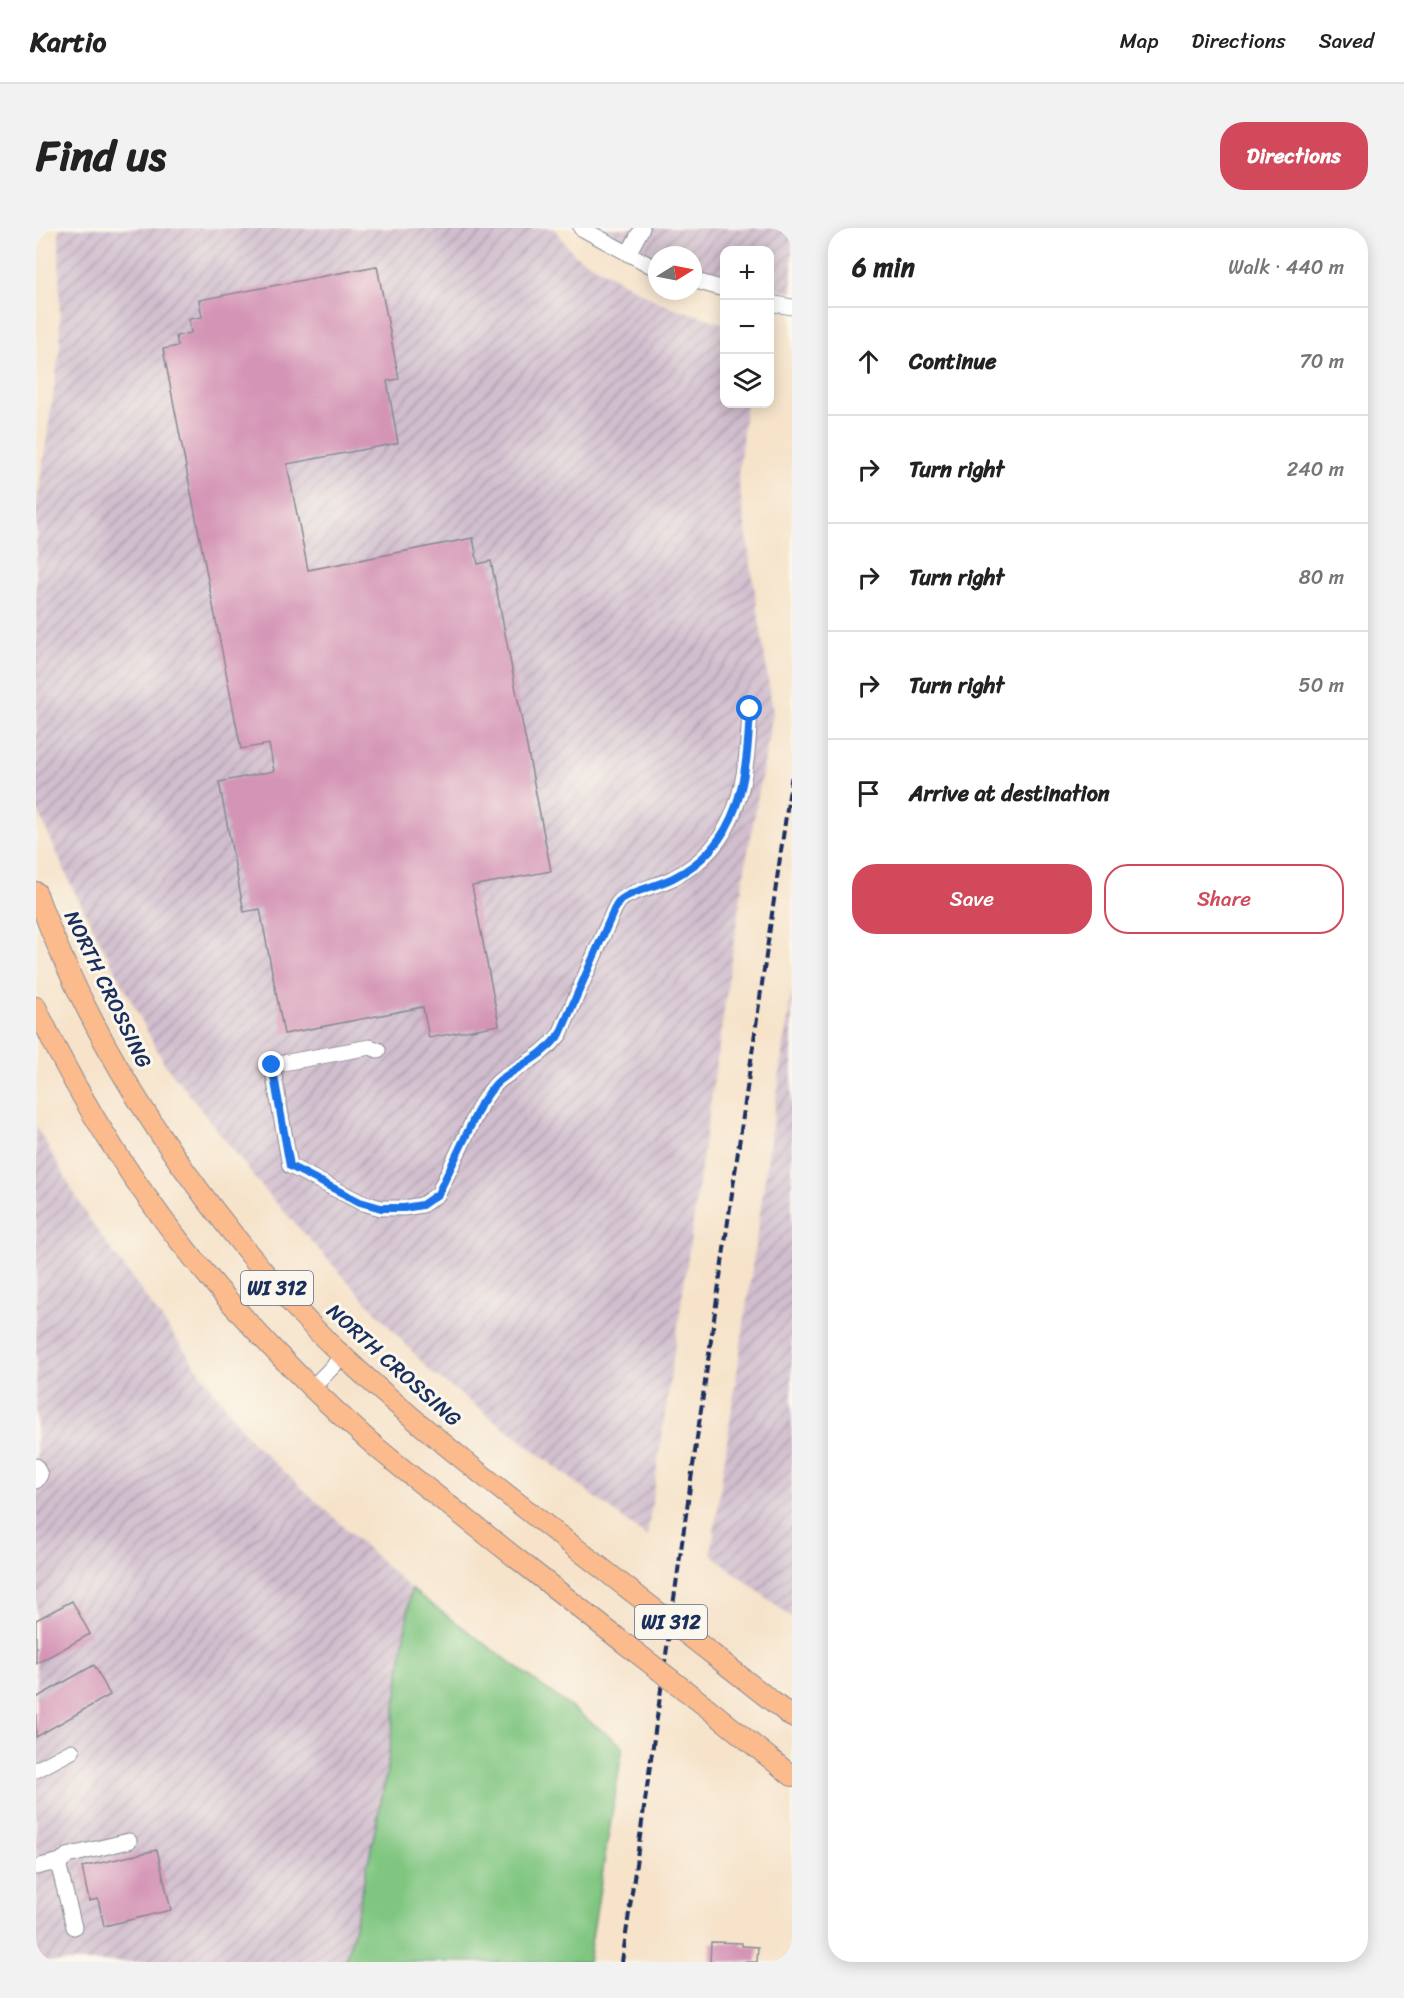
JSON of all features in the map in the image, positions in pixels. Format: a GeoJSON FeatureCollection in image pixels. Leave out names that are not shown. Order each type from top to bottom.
{"type":"FeatureCollection","features":[{"type":"Feature","properties":{"kind":"main road","name":"NORTH CROSSING"},"geometry":{"type":"LineString","coordinates":[[36,892],[86,1006],[128,1084],[175,1158],[226,1227],[274,1285],[343,1356],[411,1416],[792,1718]]}},
{"type":"Feature","properties":{"kind":"main road"},"geometry":{"type":"LineString","coordinates":[[36,1007],[90,1110],[137,1184],[190,1256],[238,1312],[312,1388],[378,1448],[792,1776]]}},
{"type":"Feature","properties":{"kind":"street"},"geometry":{"type":"LineString","coordinates":[[581,228],[648,264]]}},
{"type":"Feature","properties":{"kind":"street"},"geometry":{"type":"LineString","coordinates":[[628,254],[642,228]]}},
{"type":"Feature","properties":{"kind":"street"},"geometry":{"type":"LineString","coordinates":[[702,283],[720,288]]}},
{"type":"Feature","properties":{"kind":"street"},"geometry":{"type":"LineString","coordinates":[[774,304],[792,306]]}},
{"type":"Feature","properties":{"kind":"street"},"geometry":{"type":"LineString","coordinates":[[378,1050],[370,1047],[272,1065],[290,1166],[360,1202],[381,1208],[422,1205],[438,1194],[481,1104],[490,1092],[499,1082],[535,1059],[560,1034],[614,910],[622,899],[673,878],[699,863],[719,841],[731,819],[743,787],[748,758],[750,709]]}},
{"type":"Feature","properties":{"kind":"street"},"geometry":{"type":"LineString","coordinates":[[312,1388],[343,1356]]}},
{"type":"Feature","properties":{"kind":"street"},"geometry":{"type":"LineString","coordinates":[[36,1466],[40,1475],[36,1481]]}},
{"type":"Feature","properties":{"kind":"street"},"geometry":{"type":"LineString","coordinates":[[36,1770],[72,1751]]}},
{"type":"Feature","properties":{"kind":"street"},"geometry":{"type":"LineString","coordinates":[[36,1867],[61,1861],[67,1856],[129,1841]]}},
{"type":"Feature","properties":{"kind":"street"},"geometry":{"type":"LineString","coordinates":[[61,1861],[59,1867],[74,1927]]}},
{"type":"Feature","properties":{"kind":"shaded area"},"geometry":{"type":"Polygon","coordinates":[[[59,228],[553,228],[575,255],[648,296],[648,300],[655,300],[720,323],[720,408],[746,408],[738,478],[773,712],[744,874],[647,1537],[431,1372],[266,1192],[164,1063],[73,889],[36,807],[36,511],[60,348],[59,228]]]}},
{"type":"Feature","properties":{"kind":"shaded area"},"geometry":{"type":"Polygon","coordinates":[[[604,228],[792,228],[792,292],[774,289],[774,246],[720,246],[720,278],[702,275],[702,246],[648,246],[648,255],[604,228]]]}},
{"type":"Feature","properties":{"kind":"shaded area"},"geometry":{"type":"Polygon","coordinates":[[[792,989],[792,1618],[711,1554],[792,989]]]}},
{"type":"Feature","properties":{"kind":"shaded area"},"geometry":{"type":"Polygon","coordinates":[[[36,1126],[89,1219],[250,1440],[411,1589],[386,1777],[352,1939],[345,1962],[36,1962],[36,1126]]]}},
{"type":"Feature","properties":{"kind":"green space"},"geometry":{"type":"Polygon","coordinates":[[[411,1589],[623,1746],[588,1962],[345,1962],[352,1939],[386,1777],[411,1589]]]}},
{"type":"Feature","properties":{"kind":"building"},"geometry":{"type":"Polygon","coordinates":[[[377,266],[399,379],[387,381],[398,443],[287,464],[308,570],[473,538],[478,564],[491,561],[551,871],[472,886],[499,1025],[429,1038],[423,1007],[284,1034],[260,909],[244,912],[219,782],[274,771],[269,744],[241,749],[163,349],[178,346],[176,336],[191,333],[189,319],[202,317],[199,300],[377,266]]]}},
{"type":"Feature","properties":{"kind":"building"},"geometry":{"type":"Polygon","coordinates":[[[72,1601],[90,1634],[36,1664],[36,1620],[72,1601]]]}},
{"type":"Feature","properties":{"kind":"building"},"geometry":{"type":"Polygon","coordinates":[[[94,1665],[110,1695],[36,1737],[36,1698],[94,1665]]]}},
{"type":"Feature","properties":{"kind":"building"},"geometry":{"type":"Polygon","coordinates":[[[157,1850],[171,1910],[104,1926],[98,1899],[89,1901],[82,1867],[157,1850]]]}},
{"type":"Feature","properties":{"kind":"building"},"geometry":{"type":"Polygon","coordinates":[[[711,1942],[742,1943],[742,1946],[758,1947],[757,1962],[710,1962],[711,1942]]]}},
{"type":"Feature","properties":{"kind":"railway"},"geometry":{"type":"LineString","coordinates":[[622,1962],[792,774]]}},
{"type":"Feature","properties":{"kind":"route"},"geometry":{"type":"LineString","coordinates":[[272,1065],[290,1166],[360,1202],[381,1208],[422,1205],[438,1194],[481,1104],[490,1092],[499,1082],[535,1059],[560,1034],[614,910],[622,899],[673,878],[699,863],[719,841],[731,819],[743,787],[748,758],[750,709]]}}]}
